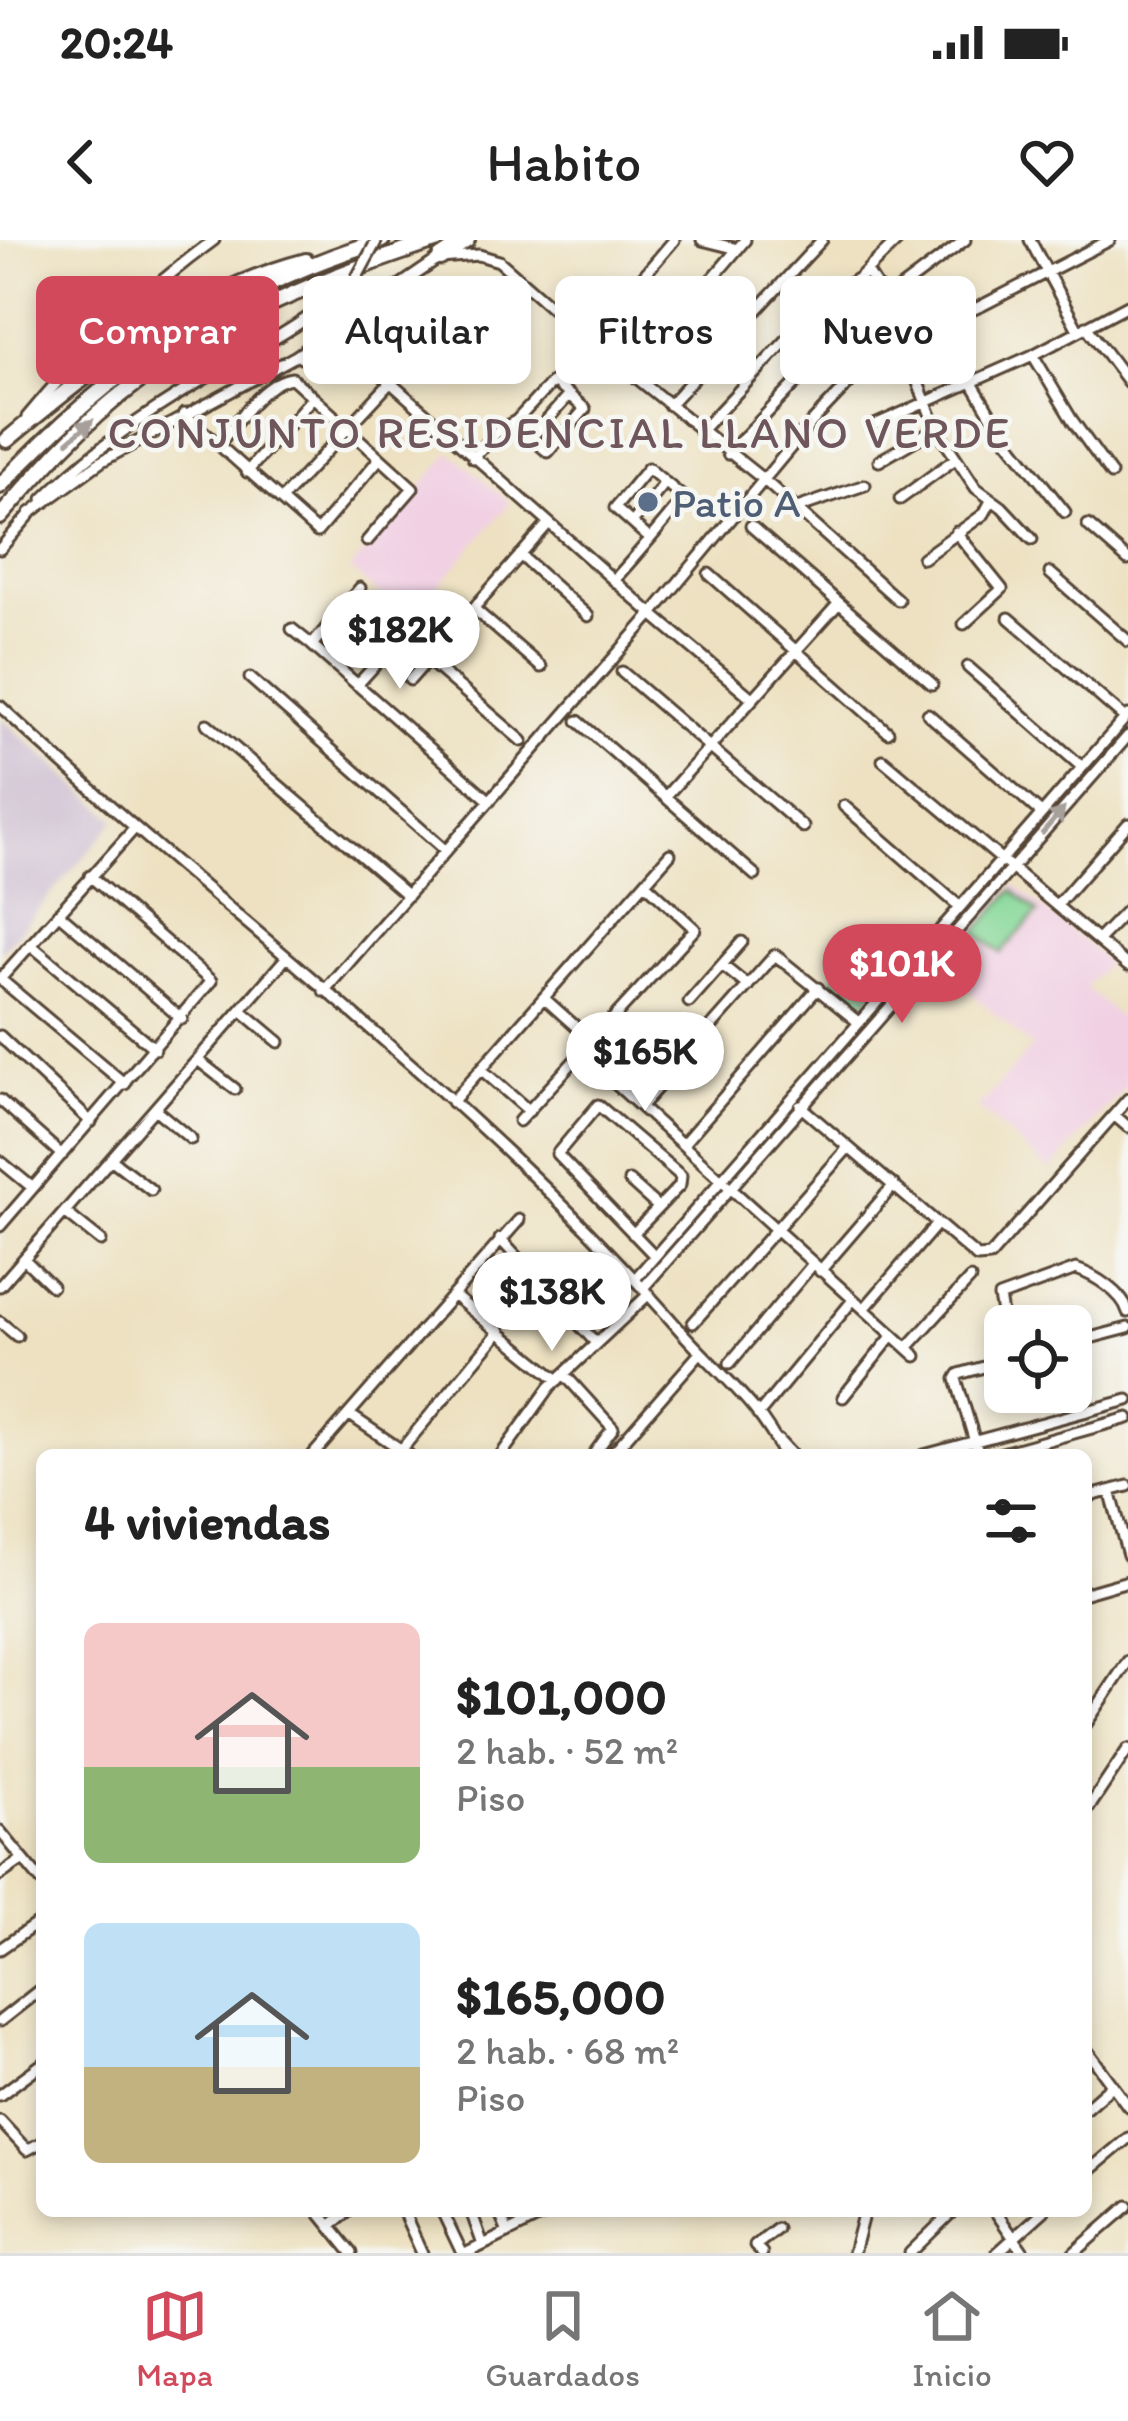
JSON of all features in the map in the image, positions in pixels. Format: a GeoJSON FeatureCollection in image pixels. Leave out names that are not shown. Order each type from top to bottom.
{"type":"FeatureCollection","features":[{"type":"Feature","properties":{"kind":"highway"},"geometry":{"type":"LineString","coordinates":[[258,276],[379,240]]}},
{"type":"Feature","properties":{"kind":"highway"},"geometry":{"type":"LineString","coordinates":[[0,517],[60,448],[132,386],[267,306],[337,273],[438,240]]}},
{"type":"Feature","properties":{"kind":"highway"},"geometry":{"type":"LineString","coordinates":[[440,258],[467,240]]}},
{"type":"Feature","properties":{"kind":"highway"},"geometry":{"type":"LineString","coordinates":[[0,485],[53,429],[135,360],[225,304],[351,249]]}},
{"type":"Feature","properties":{"kind":"highway"},"geometry":{"type":"LineString","coordinates":[[4,444],[75,384]]}},
{"type":"Feature","properties":{"kind":"street"},"geometry":{"type":"LineString","coordinates":[[175,269],[202,240]]}},
{"type":"Feature","properties":{"kind":"street"},"geometry":{"type":"LineString","coordinates":[[167,276],[214,240]]}},
{"type":"Feature","properties":{"kind":"street"},"geometry":{"type":"LineString","coordinates":[[0,549],[30,513],[107,441],[323,309],[356,279],[379,240]]}},
{"type":"Feature","properties":{"kind":"street"},"geometry":{"type":"LineString","coordinates":[[641,276],[674,240]]}},
{"type":"Feature","properties":{"kind":"street"},"geometry":{"type":"LineString","coordinates":[[702,240],[742,244]]}},
{"type":"Feature","properties":{"kind":"street"},"geometry":{"type":"LineString","coordinates":[[669,406],[822,240]]}},
{"type":"Feature","properties":{"kind":"street"},"geometry":{"type":"LineString","coordinates":[[700,432],[824,301],[867,271],[898,240]]}},
{"type":"Feature","properties":{"kind":"street"},"geometry":{"type":"LineString","coordinates":[[918,276],[965,240]]}},
{"type":"Feature","properties":{"kind":"street"},"geometry":{"type":"LineString","coordinates":[[1030,240],[1082,328],[1128,382]]}},
{"type":"Feature","properties":{"kind":"street"},"geometry":{"type":"LineString","coordinates":[[976,308],[1110,240]]}},
{"type":"Feature","properties":{"kind":"street"},"geometry":{"type":"LineString","coordinates":[[715,276],[742,244]]}},
{"type":"Feature","properties":{"kind":"street"},"geometry":{"type":"LineString","coordinates":[[414,276],[440,258],[479,256],[499,261],[555,310]]}},
{"type":"Feature","properties":{"kind":"street"},"geometry":{"type":"LineString","coordinates":[[867,271],[870,276]]}},
{"type":"Feature","properties":{"kind":"street"},"geometry":{"type":"LineString","coordinates":[[976,381],[1128,305]]}},
{"type":"Feature","properties":{"kind":"street"},"geometry":{"type":"LineString","coordinates":[[30,513],[102,461],[303,350]]}},
{"type":"Feature","properties":{"kind":"street"},"geometry":{"type":"LineString","coordinates":[[1033,355],[1112,474]]}},
{"type":"Feature","properties":{"kind":"street"},"geometry":{"type":"LineString","coordinates":[[284,363],[303,358]]}},
{"type":"Feature","properties":{"kind":"street"},"geometry":{"type":"LineString","coordinates":[[218,445],[286,376],[413,488],[368,541]]}},
{"type":"Feature","properties":{"kind":"street"},"geometry":{"type":"LineString","coordinates":[[473,458],[553,381],[585,409],[548,452],[513,423]]}},
{"type":"Feature","properties":{"kind":"street"},"geometry":{"type":"LineString","coordinates":[[4,444],[54,384]]}},
{"type":"Feature","properties":{"kind":"street"},"geometry":{"type":"LineString","coordinates":[[281,500],[389,384]]}},
{"type":"Feature","properties":{"kind":"street"},"geometry":{"type":"LineString","coordinates":[[391,384],[753,699]]}},
{"type":"Feature","properties":{"kind":"street"},"geometry":{"type":"LineString","coordinates":[[642,384],[764,480],[898,600]]}},
{"type":"Feature","properties":{"kind":"street"},"geometry":{"type":"LineString","coordinates":[[728,454],[795,384]]}},
{"type":"Feature","properties":{"kind":"street"},"geometry":{"type":"LineString","coordinates":[[324,992],[848,384]]}},
{"type":"Feature","properties":{"kind":"street"},"geometry":{"type":"LineString","coordinates":[[918,384],[936,428],[976,488],[1032,539]]}},
{"type":"Feature","properties":{"kind":"street"},"geometry":{"type":"LineString","coordinates":[[870,427],[970,384]]}},
{"type":"Feature","properties":{"kind":"street"},"geometry":{"type":"LineString","coordinates":[[973,384],[1000,432],[1065,512]]}},
{"type":"Feature","properties":{"kind":"street"},"geometry":{"type":"LineString","coordinates":[[531,438],[569,395]]}},
{"type":"Feature","properties":{"kind":"street"},"geometry":{"type":"LineString","coordinates":[[247,472],[312,398]]}},
{"type":"Feature","properties":{"kind":"street"},"geometry":{"type":"LineString","coordinates":[[184,414],[317,532],[380,458]]}},
{"type":"Feature","properties":{"kind":"street"},"geometry":{"type":"LineString","coordinates":[[879,460],[936,428]]}},
{"type":"Feature","properties":{"kind":"street"},"geometry":{"type":"LineString","coordinates":[[900,499],[956,459]]}},
{"type":"Feature","properties":{"kind":"street"},"geometry":{"type":"LineString","coordinates":[[614,580],[650,539],[684,498],[648,468],[615,508],[650,539]]}},
{"type":"Feature","properties":{"kind":"street"},"geometry":{"type":"LineString","coordinates":[[632,523],[665,482]]}},
{"type":"Feature","properties":{"kind":"street"},"geometry":{"type":"LineString","coordinates":[[796,508],[865,485]]}},
{"type":"Feature","properties":{"kind":"street"},"geometry":{"type":"LineString","coordinates":[[923,558],[984,514],[991,501]]}},
{"type":"Feature","properties":{"kind":"street"},"geometry":{"type":"LineString","coordinates":[[410,680],[548,524]]}},
{"type":"Feature","properties":{"kind":"street"},"geometry":{"type":"LineString","coordinates":[[1088,525],[1128,560]]}},
{"type":"Feature","properties":{"kind":"street"},"geometry":{"type":"LineString","coordinates":[[751,526],[932,684]]}},
{"type":"Feature","properties":{"kind":"street"},"geometry":{"type":"LineString","coordinates":[[956,532],[1002,589],[964,624]]}},
{"type":"Feature","properties":{"kind":"street"},"geometry":{"type":"LineString","coordinates":[[520,555],[588,616]]}},
{"type":"Feature","properties":{"kind":"street"},"geometry":{"type":"LineString","coordinates":[[1050,573],[1128,641]]}},
{"type":"Feature","properties":{"kind":"street"},"geometry":{"type":"LineString","coordinates":[[709,574],[888,732]]}},
{"type":"Feature","properties":{"kind":"street"},"geometry":{"type":"LineString","coordinates":[[311,645],[360,588]]}},
{"type":"Feature","properties":{"kind":"street"},"geometry":{"type":"LineString","coordinates":[[665,797],[839,603]]}},
{"type":"Feature","properties":{"kind":"street"},"geometry":{"type":"LineString","coordinates":[[473,608],[541,667]]}},
{"type":"Feature","properties":{"kind":"street"},"geometry":{"type":"LineString","coordinates":[[506,1449],[561,1377],[642,1287],[791,1098],[1127,716],[1009,618]]}},
{"type":"Feature","properties":{"kind":"street"},"geometry":{"type":"LineString","coordinates":[[292,629],[490,800]]}},
{"type":"Feature","properties":{"kind":"street"},"geometry":{"type":"LineString","coordinates":[[357,685],[399,639]]}},
{"type":"Feature","properties":{"kind":"street"},"geometry":{"type":"LineString","coordinates":[[428,660],[522,741]]}},
{"type":"Feature","properties":{"kind":"street"},"geometry":{"type":"LineString","coordinates":[[968,667],[1082,767]]}},
{"type":"Feature","properties":{"kind":"street"},"geometry":{"type":"LineString","coordinates":[[622,672],[802,827]]}},
{"type":"Feature","properties":{"kind":"street"},"geometry":{"type":"LineString","coordinates":[[250,678],[445,850]]}},
{"type":"Feature","properties":{"kind":"street"},"geometry":{"type":"LineString","coordinates":[[0,706],[134,829],[195,875],[535,1176],[787,1449]]}},
{"type":"Feature","properties":{"kind":"street"},"geometry":{"type":"LineString","coordinates":[[928,714],[1041,813]]}},
{"type":"Feature","properties":{"kind":"street"},"geometry":{"type":"LineString","coordinates":[[578,721],[755,875]]}},
{"type":"Feature","properties":{"kind":"street"},"geometry":{"type":"LineString","coordinates":[[207,724],[406,895]]}},
{"type":"Feature","properties":{"kind":"street"},"geometry":{"type":"LineString","coordinates":[[642,1287],[655,1256],[802,1107],[1128,736]]}},
{"type":"Feature","properties":{"kind":"street"},"geometry":{"type":"LineString","coordinates":[[883,760],[1128,966]]}},
{"type":"Feature","properties":{"kind":"street"},"geometry":{"type":"LineString","coordinates":[[844,806],[959,906]]}},
{"type":"Feature","properties":{"kind":"street"},"geometry":{"type":"LineString","coordinates":[[1057,905],[1128,824]]}},
{"type":"Feature","properties":{"kind":"street"},"geometry":{"type":"LineString","coordinates":[[125,1084],[0,979],[134,829]]}},
{"type":"Feature","properties":{"kind":"street"},"geometry":{"type":"LineString","coordinates":[[452,1102],[670,854]]}},
{"type":"Feature","properties":{"kind":"street"},"geometry":{"type":"LineString","coordinates":[[1,1223],[211,981],[89,876]]}},
{"type":"Feature","properties":{"kind":"street"},"geometry":{"type":"LineString","coordinates":[[519,1121],[695,928],[645,883]]}},
{"type":"Feature","properties":{"kind":"street"},"geometry":{"type":"LineString","coordinates":[[1098,940],[1128,909]]}},
{"type":"Feature","properties":{"kind":"street"},"geometry":{"type":"LineString","coordinates":[[58,913],[182,1018]]}},
{"type":"Feature","properties":{"kind":"street"},"geometry":{"type":"LineString","coordinates":[[689,1003],[742,942]]}},
{"type":"Feature","properties":{"kind":"street"},"geometry":{"type":"LineString","coordinates":[[31,945],[155,1049]]}},
{"type":"Feature","properties":{"kind":"street"},"geometry":{"type":"LineString","coordinates":[[641,1106],[775,955],[857,1021]]}},
{"type":"Feature","properties":{"kind":"street"},"geometry":{"type":"LineString","coordinates":[[0,1286],[286,958]]}},
{"type":"Feature","properties":{"kind":"street"},"geometry":{"type":"LineString","coordinates":[[722,965],[748,986]]}},
{"type":"Feature","properties":{"kind":"street"},"geometry":{"type":"LineString","coordinates":[[682,1144],[818,988]]}},
{"type":"Feature","properties":{"kind":"street"},"geometry":{"type":"LineString","coordinates":[[545,999],[594,1043]]}},
{"type":"Feature","properties":{"kind":"street"},"geometry":{"type":"LineString","coordinates":[[242,1011],[279,1042]]}},
{"type":"Feature","properties":{"kind":"street"},"geometry":{"type":"LineString","coordinates":[[648,1030],[682,1060]]}},
{"type":"Feature","properties":{"kind":"street"},"geometry":{"type":"LineString","coordinates":[[0,1036],[91,1122]]}},
{"type":"Feature","properties":{"kind":"street"},"geometry":{"type":"LineString","coordinates":[[199,1061],[235,1089]]}},
{"type":"Feature","properties":{"kind":"street"},"geometry":{"type":"LineString","coordinates":[[482,1070],[529,1112]]}},
{"type":"Feature","properties":{"kind":"street"},"geometry":{"type":"LineString","coordinates":[[611,1080],[911,1352],[970,1279]]}},
{"type":"Feature","properties":{"kind":"street"},"geometry":{"type":"LineString","coordinates":[[791,1098],[977,1257],[990,1256],[1128,1099]]}},
{"type":"Feature","properties":{"kind":"street"},"geometry":{"type":"LineString","coordinates":[[0,1100],[62,1155]]}},
{"type":"Feature","properties":{"kind":"street"},"geometry":{"type":"LineString","coordinates":[[633,1234],[680,1185],[681,1177],[598,1105],[556,1154],[633,1234],[655,1256]]}},
{"type":"Feature","properties":{"kind":"street"},"geometry":{"type":"LineString","coordinates":[[156,1110],[191,1139]]}},
{"type":"Feature","properties":{"kind":"street"},"geometry":{"type":"LineString","coordinates":[[1114,1115],[1128,1127]]}},
{"type":"Feature","properties":{"kind":"street"},"geometry":{"type":"LineString","coordinates":[[693,1323],[847,1149]]}},
{"type":"Feature","properties":{"kind":"street"},"geometry":{"type":"LineString","coordinates":[[112,1160],[151,1190]]}},
{"type":"Feature","properties":{"kind":"street"},"geometry":{"type":"LineString","coordinates":[[0,1161],[33,1188]]}},
{"type":"Feature","properties":{"kind":"street"},"geometry":{"type":"LineString","coordinates":[[629,1181],[658,1208]]}},
{"type":"Feature","properties":{"kind":"street"},"geometry":{"type":"LineString","coordinates":[[730,1363],[894,1185]]}},
{"type":"Feature","properties":{"kind":"street"},"geometry":{"type":"LineString","coordinates":[[66,1213],[101,1241]]}},
{"type":"Feature","properties":{"kind":"street"},"geometry":{"type":"LineString","coordinates":[[319,1449],[519,1220]]}},
{"type":"Feature","properties":{"kind":"street"},"geometry":{"type":"LineString","coordinates":[[864,1309],[937,1223]]}},
{"type":"Feature","properties":{"kind":"street"},"geometry":{"type":"LineString","coordinates":[[500,1239],[596,1343]]}},
{"type":"Feature","properties":{"kind":"street"},"geometry":{"type":"LineString","coordinates":[[24,1259],[52,1286]]}},
{"type":"Feature","properties":{"kind":"street"},"geometry":{"type":"LineString","coordinates":[[1000,1305],[999,1298],[1076,1269],[1126,1301],[1128,1312]]}},
{"type":"Feature","properties":{"kind":"street"},"geometry":{"type":"LineString","coordinates":[[454,1294],[561,1377],[613,1428],[597,1449]]}},
{"type":"Feature","properties":{"kind":"street"},"geometry":{"type":"LineString","coordinates":[[758,1415],[853,1300]]}},
{"type":"Feature","properties":{"kind":"street"},"geometry":{"type":"LineString","coordinates":[[0,1322],[16,1336]]}},
{"type":"Feature","properties":{"kind":"street"},"geometry":{"type":"LineString","coordinates":[[1092,1337],[1128,1328]]}},
{"type":"Feature","properties":{"kind":"street"},"geometry":{"type":"LineString","coordinates":[[407,1449],[500,1331]]}},
{"type":"Feature","properties":{"kind":"street"},"geometry":{"type":"LineString","coordinates":[[843,1397],[892,1335]]}},
{"type":"Feature","properties":{"kind":"street"},"geometry":{"type":"LineString","coordinates":[[616,1449],[700,1353]]}},
{"type":"Feature","properties":{"kind":"street"},"geometry":{"type":"LineString","coordinates":[[977,1449],[956,1379],[984,1367]]}},
{"type":"Feature","properties":{"kind":"street"},"geometry":{"type":"LineString","coordinates":[[946,1449],[1128,1400]]}},
{"type":"Feature","properties":{"kind":"street"},"geometry":{"type":"LineString","coordinates":[[350,1415],[401,1449]]}},
{"type":"Feature","properties":{"kind":"street"},"geometry":{"type":"LineString","coordinates":[[1017,1449],[1128,1418]]}},
{"type":"Feature","properties":{"kind":"street"},"geometry":{"type":"LineString","coordinates":[[775,1436],[780,1449]]}},
{"type":"Feature","properties":{"kind":"street"},"geometry":{"type":"LineString","coordinates":[[1092,1496],[1128,1486]]}},
{"type":"Feature","properties":{"kind":"street"},"geometry":{"type":"LineString","coordinates":[[1110,1491],[1128,1555]]}},
{"type":"Feature","properties":{"kind":"street"},"geometry":{"type":"LineString","coordinates":[[1092,1591],[1128,1581]]}},
{"type":"Feature","properties":{"kind":"street"},"geometry":{"type":"LineString","coordinates":[[1092,1715],[1128,1661]]}},
{"type":"Feature","properties":{"kind":"street"},"geometry":{"type":"LineString","coordinates":[[1092,1803],[1128,1749]]}},
{"type":"Feature","properties":{"kind":"street"},"geometry":{"type":"LineString","coordinates":[[0,1831],[36,1875]]}},
{"type":"Feature","properties":{"kind":"street"},"geometry":{"type":"LineString","coordinates":[[0,1875],[22,1858]]}},
{"type":"Feature","properties":{"kind":"street"},"geometry":{"type":"LineString","coordinates":[[0,1949],[36,1924]]}},
{"type":"Feature","properties":{"kind":"street"},"geometry":{"type":"LineString","coordinates":[[0,2020],[36,1993]]}},
{"type":"Feature","properties":{"kind":"street"},"geometry":{"type":"LineString","coordinates":[[1092,2058],[1128,2106]]}},
{"type":"Feature","properties":{"kind":"street"},"geometry":{"type":"LineString","coordinates":[[0,2095],[36,2069]]}},
{"type":"Feature","properties":{"kind":"street"},"geometry":{"type":"LineString","coordinates":[[1092,2103],[1111,2086]]}},
{"type":"Feature","properties":{"kind":"street"},"geometry":{"type":"LineString","coordinates":[[0,2121],[27,2150],[36,2145]]}},
{"type":"Feature","properties":{"kind":"street"},"geometry":{"type":"LineString","coordinates":[[1092,2169],[1128,2138]]}},
{"type":"Feature","properties":{"kind":"street"},"geometry":{"type":"LineString","coordinates":[[1074,2253],[1128,2206]]}},
{"type":"Feature","properties":{"kind":"street"},"geometry":{"type":"LineString","coordinates":[[323,2217],[352,2253]]}},
{"type":"Feature","properties":{"kind":"street"},"geometry":{"type":"LineString","coordinates":[[330,2226],[341,2217]]}},
{"type":"Feature","properties":{"kind":"street"},"geometry":{"type":"LineString","coordinates":[[406,2217],[422,2253]]}},
{"type":"Feature","properties":{"kind":"street"},"geometry":{"type":"LineString","coordinates":[[445,2217],[465,2253],[541,2217]]}},
{"type":"Feature","properties":{"kind":"street"},"geometry":{"type":"LineString","coordinates":[[473,2217],[483,2245]]}},
{"type":"Feature","properties":{"kind":"street"},"geometry":{"type":"LineString","coordinates":[[501,2217],[508,2233]]}},
{"type":"Feature","properties":{"kind":"street"},"geometry":{"type":"LineString","coordinates":[[853,2253],[862,2217]]}},
{"type":"Feature","properties":{"kind":"street"},"geometry":{"type":"LineString","coordinates":[[910,2253],[947,2217]]}},
{"type":"Feature","properties":{"kind":"street"},"geometry":{"type":"LineString","coordinates":[[999,2217],[1024,2253]]}},
{"type":"Feature","properties":{"kind":"street"},"geometry":{"type":"LineString","coordinates":[[997,2253],[1037,2217]]}},
{"type":"Feature","properties":{"kind":"street"},"geometry":{"type":"LineString","coordinates":[[761,2253],[755,2246],[777,2229]]}},
{"type":"Feature","properties":{"kind":"shaded area"},"geometry":{"type":"Polygon","coordinates":[[[451,452],[510,503],[409,620],[350,569],[451,452]]]}},
{"type":"Feature","properties":{"kind":"shaded area"},"geometry":{"type":"Polygon","coordinates":[[[0,717],[116,820],[0,953],[0,717]]]}},
{"type":"Feature","properties":{"kind":"shaded area"},"geometry":{"type":"Polygon","coordinates":[[[1014,884],[1108,962],[1085,987],[1128,1025],[1128,1084],[1050,1171],[978,1108],[1032,1047],[939,964],[1014,884]]]}},
{"type":"Feature","properties":{"kind":"green space"},"geometry":{"type":"Polygon","coordinates":[[[1013,890],[1038,912],[1001,953],[976,932],[1013,890]]]}},
{"type":"Feature","properties":{"kind":"green space"},"geometry":{"type":"Polygon","coordinates":[[[879,927],[901,945],[875,974],[854,956],[879,927]]]}},
{"type":"Feature","properties":{"kind":"green space"},"geometry":{"type":"Polygon","coordinates":[[[851,958],[881,983],[858,1009],[828,984],[851,958]]]}},
{"type":"Feature","properties":{"kind":"place","name":"Patio A"},"geometry":{"type":"Point","coordinates":[648,502]}},
{"type":"Feature","properties":{"kind":"district","name":"CONJUNTO RESIDENCIAL LLANO VERDE"},"geometry":{"type":"Point","coordinates":[560,432]}}]}
